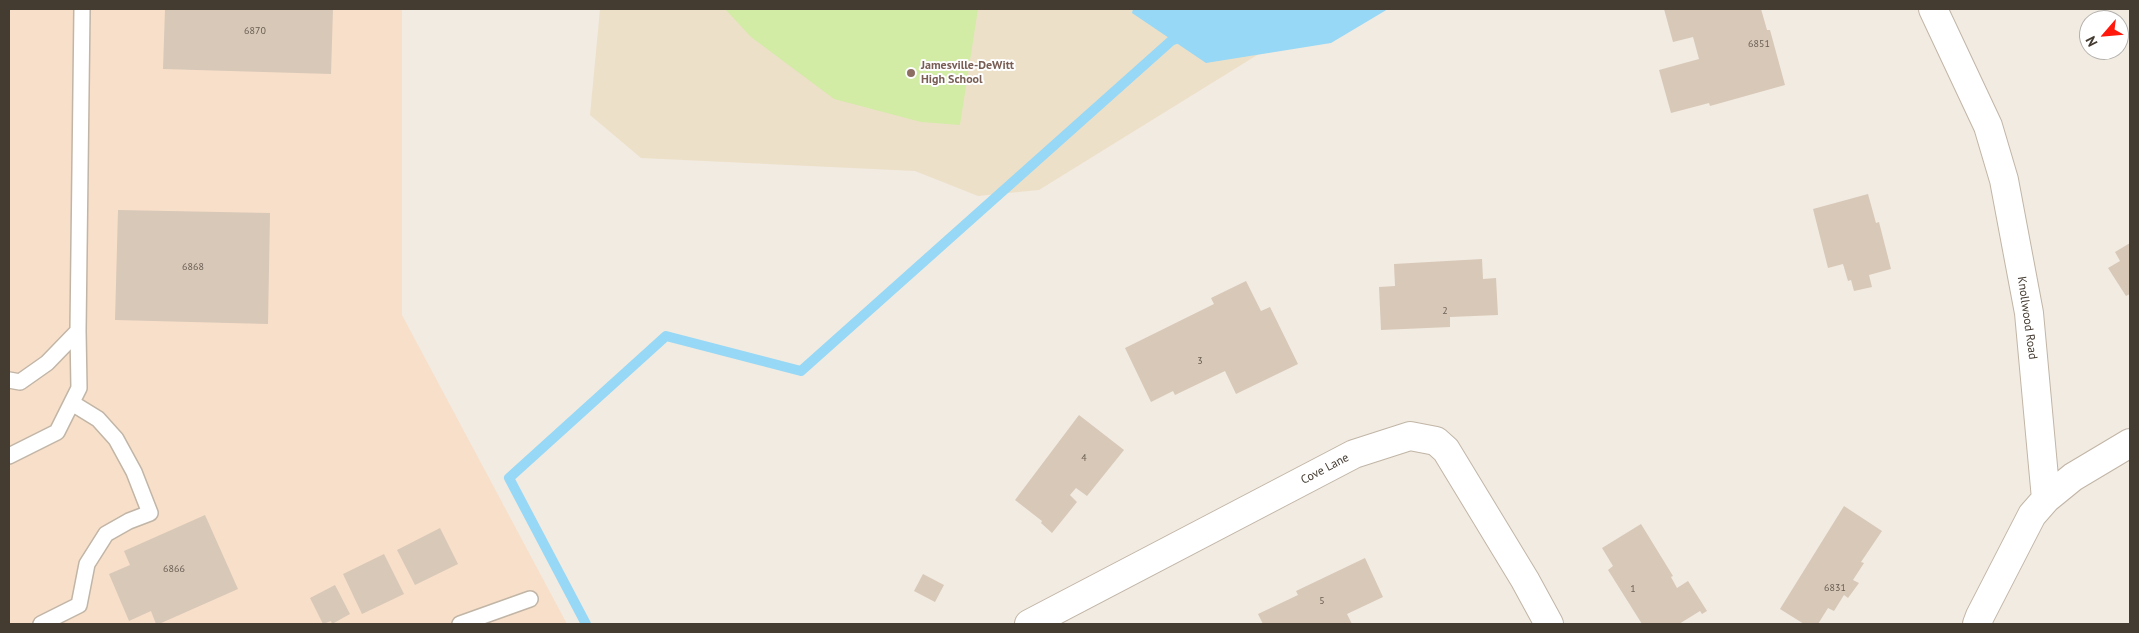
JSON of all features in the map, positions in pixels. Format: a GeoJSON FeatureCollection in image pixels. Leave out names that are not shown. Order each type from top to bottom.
{"type":"FeatureCollection","features":[{"type":"Feature","properties":{"kind":"street","name":"Knollwood Road"},"geometry":{"type":"LineString","coordinates":[[1932,9],[1988,126],[2004,180],[2029,313],[2046,499]]}},
{"type":"Feature","properties":{"kind":"street","name":"Cove Lane"},"geometry":{"type":"LineString","coordinates":[[1029,624],[1354,454],[1410,436],[1436,441],[1446,450],[1525,580],[1549,624]]}},
{"type":"Feature","properties":{"kind":"street"},"geometry":{"type":"LineString","coordinates":[[1977,624],[2032,514],[2046,499],[2073,477],[2130,443]]}},
{"type":"Feature","properties":{"kind":"lane"},"geometry":{"type":"LineString","coordinates":[[9,456],[57,432],[79,388],[82,9]]}},
{"type":"Feature","properties":{"kind":"lane"},"geometry":{"type":"LineString","coordinates":[[9,380],[20,382],[47,364],[78,331]]}},
{"type":"Feature","properties":{"kind":"lane"},"geometry":{"type":"LineString","coordinates":[[41,624],[79,605],[87,564],[106,534],[129,521],[150,513],[134,472],[116,439],[98,419],[72,403]]}},
{"type":"Feature","properties":{"kind":"lane"},"geometry":{"type":"LineString","coordinates":[[460,624],[530,599]]}},
{"type":"Feature","properties":{"kind":"shaded area"},"geometry":{"type":"Polygon","coordinates":[[[9,9],[402,9],[402,315],[567,624],[9,624],[9,9]]]}},
{"type":"Feature","properties":{"kind":"shaded area","name":"Jamesville-DeWitt High School"},"geometry":{"type":"Polygon","coordinates":[[[600,9],[1377,9],[1296,31],[1039,190],[978,196],[915,171],[641,158],[590,115],[600,9]]]}},
{"type":"Feature","properties":{"kind":"green space"},"geometry":{"type":"Polygon","coordinates":[[[725,9],[978,9],[960,125],[921,122],[834,99],[751,37],[725,9]]]}},
{"type":"Feature","properties":{"kind":"water"},"geometry":{"type":"Polygon","coordinates":[[[1133,9],[1388,9],[1331,43],[1206,63],[1132,13],[1133,9]]]}},
{"type":"Feature","properties":{"kind":"building"},"geometry":{"type":"Polygon","coordinates":[[[165,9],[333,9],[331,74],[163,69],[165,9]]]}},
{"type":"Feature","properties":{"kind":"building"},"geometry":{"type":"Polygon","coordinates":[[[1664,9],[1761,9],[1767,30],[1770,30],[1785,85],[1710,106],[1709,103],[1671,113],[1659,70],[1699,59],[1693,37],[1673,42],[1664,9]]]}},
{"type":"Feature","properties":{"kind":"building"},"geometry":{"type":"Polygon","coordinates":[[[1868,194],[1876,223],[1879,222],[1891,269],[1869,275],[1872,287],[1854,291],[1851,280],[1848,281],[1843,264],[1828,268],[1813,209],[1868,194]]]}},
{"type":"Feature","properties":{"kind":"building"},"geometry":{"type":"Polygon","coordinates":[[[118,210],[270,213],[268,324],[115,320],[118,210]]]}},
{"type":"Feature","properties":{"kind":"building"},"geometry":{"type":"Polygon","coordinates":[[[2130,243],[2130,294],[2126,296],[2108,268],[2120,261],[2115,252],[2130,243]]]}},
{"type":"Feature","properties":{"kind":"building"},"geometry":{"type":"Polygon","coordinates":[[[1482,259],[1483,279],[1496,278],[1498,315],[1450,317],[1450,327],[1381,330],[1379,287],[1395,286],[1394,264],[1482,259]]]}},
{"type":"Feature","properties":{"kind":"building"},"geometry":{"type":"Polygon","coordinates":[[[1246,281],[1261,311],[1270,307],[1298,364],[1236,394],[1225,371],[1175,395],[1173,391],[1151,402],[1125,348],[1214,304],[1211,298],[1246,281]]]}},
{"type":"Feature","properties":{"kind":"building"},"geometry":{"type":"Polygon","coordinates":[[[1079,415],[1124,450],[1087,496],[1076,488],[1070,495],[1077,502],[1052,533],[1041,523],[1042,521],[1015,500],[1079,415]]]}},
{"type":"Feature","properties":{"kind":"building"},"geometry":{"type":"Polygon","coordinates":[[[1844,506],[1882,531],[1861,562],[1864,563],[1853,580],[1859,583],[1848,598],[1844,595],[1834,611],[1828,608],[1818,624],[1804,624],[1780,609],[1844,506]]]}},
{"type":"Feature","properties":{"kind":"building"},"geometry":{"type":"Polygon","coordinates":[[[205,515],[238,589],[159,624],[156,624],[151,611],[129,621],[109,574],[130,565],[124,551],[205,515]]]}},
{"type":"Feature","properties":{"kind":"building"},"geometry":{"type":"Polygon","coordinates":[[[1641,524],[1673,576],[1671,577],[1677,588],[1688,581],[1707,611],[1702,614],[1700,611],[1679,624],[1642,624],[1608,570],[1613,566],[1602,548],[1641,524]]]}},
{"type":"Feature","properties":{"kind":"building"},"geometry":{"type":"Polygon","coordinates":[[[440,528],[458,564],[415,585],[397,550],[440,528]]]}},
{"type":"Feature","properties":{"kind":"building"},"geometry":{"type":"Polygon","coordinates":[[[384,554],[404,594],[362,614],[343,574],[384,554]]]}},
{"type":"Feature","properties":{"kind":"building"},"geometry":{"type":"Polygon","coordinates":[[[1365,558],[1383,597],[1347,614],[1352,624],[1263,624],[1258,614],[1298,595],[1296,591],[1365,558]]]}},
{"type":"Feature","properties":{"kind":"building"},"geometry":{"type":"Polygon","coordinates":[[[923,574],[944,585],[935,602],[914,591],[923,574]]]}},
{"type":"Feature","properties":{"kind":"building"},"geometry":{"type":"Polygon","coordinates":[[[335,585],[350,614],[332,624],[331,621],[323,624],[310,598],[335,585]]]}},
{"type":"Feature","properties":{"kind":"waterway"},"geometry":{"type":"LineString","coordinates":[[586,624],[509,478],[666,336],[801,371],[1171,41],[1183,36]]}},
{"type":"Feature","properties":{"kind":"place","name":"Jamesville-DeWitt High School"},"geometry":{"type":"Point","coordinates":[911,73]}}]}
